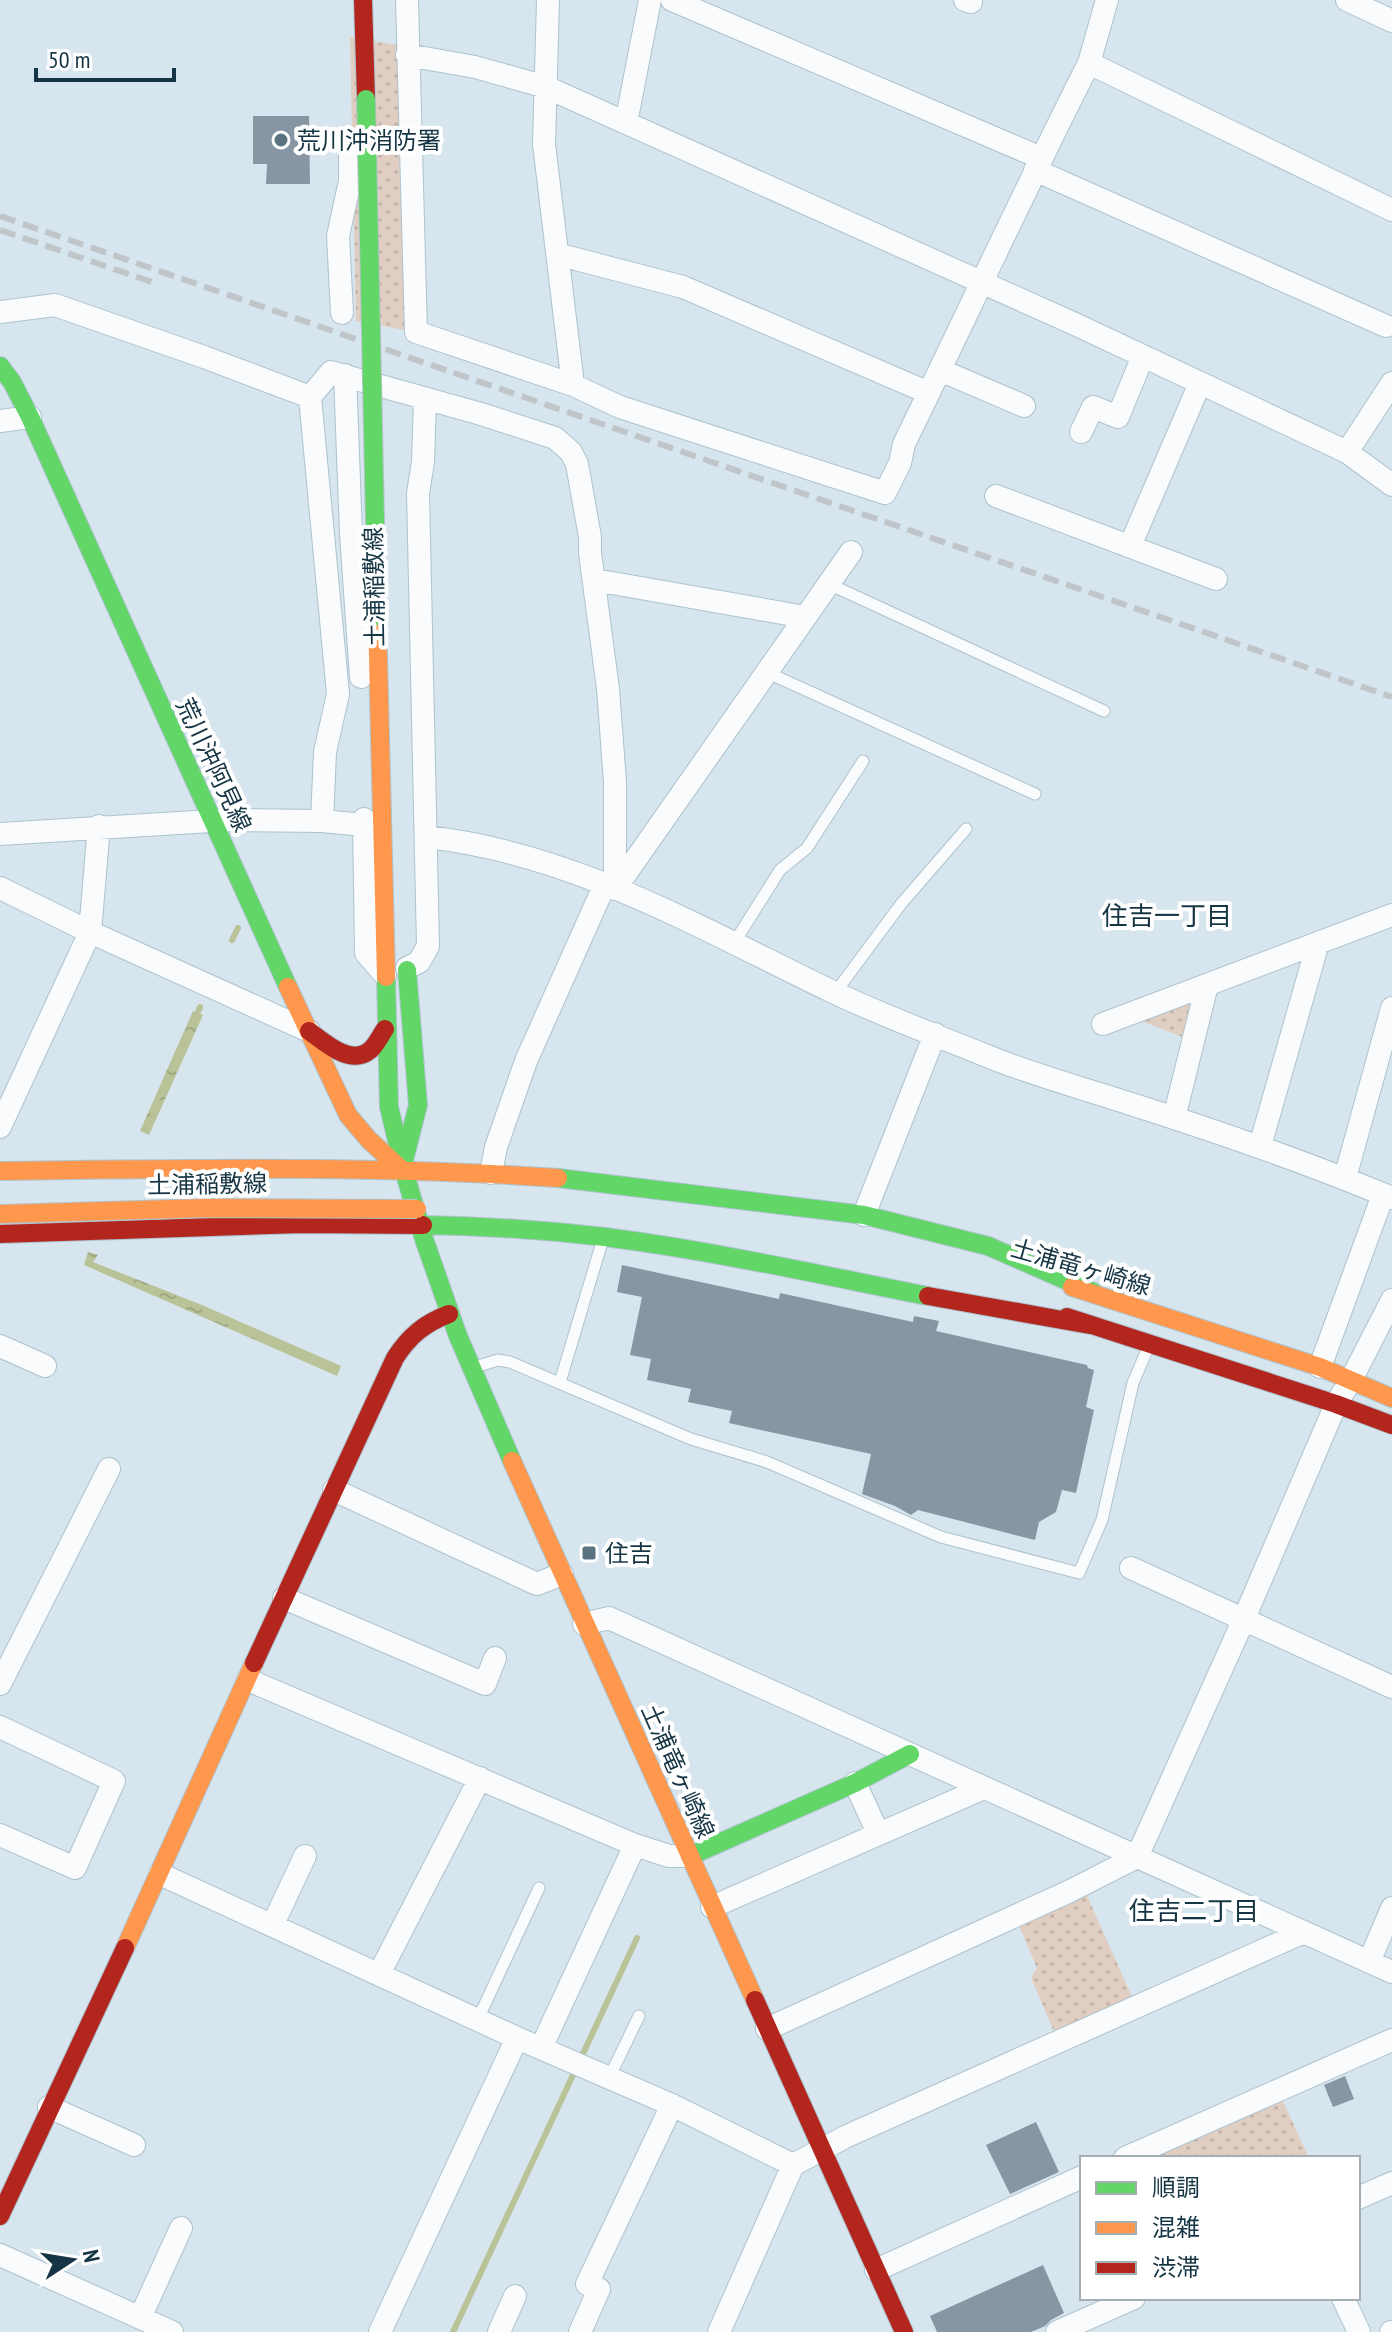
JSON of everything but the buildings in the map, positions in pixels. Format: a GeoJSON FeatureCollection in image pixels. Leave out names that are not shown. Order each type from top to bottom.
{"type":"FeatureCollection","features":[{"type":"Feature","properties":{"kind":"main road","name":"土浦稲敷線"},"geometry":{"type":"LineString","coordinates":[[0,1214],[311,1206],[418,1218],[389,1107],[385,1029],[363,0]]}},
{"type":"Feature","properties":{"kind":"main road"},"geometry":{"type":"LineString","coordinates":[[393,364],[394,411]]}},
{"type":"Feature","properties":{"kind":"main road","name":"荒川沖阿見線"},"geometry":{"type":"LineString","coordinates":[[0,366],[30,417],[349,1118],[376,1150],[408,1177]]}},
{"type":"Feature","properties":{"kind":"main road"},"geometry":{"type":"LineString","coordinates":[[406,960],[418,1105],[408,1177]]}},
{"type":"Feature","properties":{"kind":"main road"},"geometry":{"type":"LineString","coordinates":[[309,1031],[343,1053],[357,1056],[370,1051],[385,1029]]}},
{"type":"Feature","properties":{"kind":"main road"},"geometry":{"type":"LineString","coordinates":[[0,1171],[317,1168],[588,1194],[696,1207],[789,1224]]}},
{"type":"Feature","properties":{"kind":"main road"},"geometry":{"type":"LineString","coordinates":[[408,1177],[491,1173],[604,1182],[864,1215],[988,1246],[1093,1292]]}},
{"type":"Feature","properties":{"kind":"main road","name":"土浦稲敷線"},"geometry":{"type":"LineString","coordinates":[[0,1189],[408,1177]]}},
{"type":"Feature","properties":{"kind":"main road"},"geometry":{"type":"LineString","coordinates":[[0,1234],[331,1225],[483,1211],[682,1230]]}},
{"type":"Feature","properties":{"kind":"main road"},"geometry":{"type":"LineString","coordinates":[[418,1218],[604,1237],[1090,1325]]}},
{"type":"Feature","properties":{"kind":"main road","name":"土浦竜ヶ崎線"},"geometry":{"type":"LineString","coordinates":[[418,1218],[470,1368],[904,2332]]}},
{"type":"Feature","properties":{"kind":"main road","name":"土浦竜ヶ崎線"},"geometry":{"type":"LineString","coordinates":[[986,1265],[1093,1292],[1320,1367],[1392,1398]]}},
{"type":"Feature","properties":{"kind":"main road","name":"土浦竜ヶ崎線"},"geometry":{"type":"LineString","coordinates":[[941,1280],[1002,1295],[1392,1425]]}},
{"type":"Feature","properties":{"kind":"main road"},"geometry":{"type":"LineString","coordinates":[[0,2216],[395,1358],[406,1339],[421,1325],[449,1314]]}},
{"type":"Feature","properties":{"kind":"main road"},"geometry":{"type":"LineString","coordinates":[[690,1856],[855,1783],[910,1754]]}},
{"type":"Feature","properties":{"kind":"street"},"geometry":{"type":"LineString","coordinates":[[342,313],[338,236],[350,181],[346,0]]}},
{"type":"Feature","properties":{"kind":"street"},"geometry":{"type":"LineString","coordinates":[[407,0],[416,332],[573,385],[620,407],[885,493],[900,463],[904,444],[1089,63],[1107,0]]}},
{"type":"Feature","properties":{"kind":"street"},"geometry":{"type":"LineString","coordinates":[[548,0],[544,144],[573,385]]}},
{"type":"Feature","properties":{"kind":"street"},"geometry":{"type":"LineString","coordinates":[[626,123],[650,0]]}},
{"type":"Feature","properties":{"kind":"street"},"geometry":{"type":"LineString","coordinates":[[672,0],[1038,164],[1386,326]]}},
{"type":"Feature","properties":{"kind":"street"},"geometry":{"type":"LineString","coordinates":[[1347,0],[1392,21]]}},
{"type":"Feature","properties":{"kind":"street"},"geometry":{"type":"LineString","coordinates":[[407,55],[475,67],[546,87],[1143,356],[1347,452],[1392,485]]}},
{"type":"Feature","properties":{"kind":"street"},"geometry":{"type":"LineString","coordinates":[[1089,63],[1392,210]]}},
{"type":"Feature","properties":{"kind":"street"},"geometry":{"type":"LineString","coordinates":[[557,254],[683,287],[929,393]]}},
{"type":"Feature","properties":{"kind":"street"},"geometry":{"type":"LineString","coordinates":[[0,312],[55,305],[310,397]]}},
{"type":"Feature","properties":{"kind":"street"},"geometry":{"type":"LineString","coordinates":[[1081,432],[1093,407],[1118,417],[1143,356]]}},
{"type":"Feature","properties":{"kind":"street"},"geometry":{"type":"LineString","coordinates":[[940,370],[1024,406]]}},
{"type":"Feature","properties":{"kind":"street"},"geometry":{"type":"LineString","coordinates":[[322,821],[325,752],[338,694],[310,397],[331,372],[555,438],[571,452],[577,464],[590,537],[608,689],[615,782],[610,887]]}},
{"type":"Feature","properties":{"kind":"street"},"geometry":{"type":"LineString","coordinates":[[345,375],[351,534],[360,653],[366,953],[385,975]]}},
{"type":"Feature","properties":{"kind":"street"},"geometry":{"type":"LineString","coordinates":[[1130,546],[1200,383]]}},
{"type":"Feature","properties":{"kind":"street"},"geometry":{"type":"LineString","coordinates":[[1347,452],[1392,383]]}},
{"type":"Feature","properties":{"kind":"street"},"geometry":{"type":"LineString","coordinates":[[406,960],[419,962],[428,946],[418,493],[423,462],[425,399]]}},
{"type":"Feature","properties":{"kind":"street"},"geometry":{"type":"LineString","coordinates":[[0,421],[30,417]]}},
{"type":"Feature","properties":{"kind":"street"},"geometry":{"type":"LineString","coordinates":[[996,496],[1216,579]]}},
{"type":"Feature","properties":{"kind":"street"},"geometry":{"type":"LineString","coordinates":[[491,1173],[496,1147],[526,1061],[610,887],[851,552]]}},
{"type":"Feature","properties":{"kind":"street"},"geometry":{"type":"LineString","coordinates":[[595,580],[805,617]]}},
{"type":"Feature","properties":{"kind":"street"},"geometry":{"type":"LineString","coordinates":[[335,655],[360,653]]}},
{"type":"Feature","properties":{"kind":"street"},"geometry":{"type":"LineString","coordinates":[[337,685],[361,685]]}},
{"type":"Feature","properties":{"kind":"street"},"geometry":{"type":"LineString","coordinates":[[0,834],[213,821],[322,821],[364,825]]}},
{"type":"Feature","properties":{"kind":"street"},"geometry":{"type":"LineString","coordinates":[[0,1127],[90,932],[99,826]]}},
{"type":"Feature","properties":{"kind":"street"},"geometry":{"type":"LineString","coordinates":[[426,837],[449,839],[519,855],[610,887],[835,993],[991,1058],[1260,1146],[1388,1196],[1320,1367]]}},
{"type":"Feature","properties":{"kind":"street"},"geometry":{"type":"LineString","coordinates":[[0,888],[309,1031]]}},
{"type":"Feature","properties":{"kind":"street"},"geometry":{"type":"LineString","coordinates":[[1103,1024],[1392,915]]}},
{"type":"Feature","properties":{"kind":"street"},"geometry":{"type":"LineString","coordinates":[[1260,1146],[1318,943]]}},
{"type":"Feature","properties":{"kind":"street"},"geometry":{"type":"LineString","coordinates":[[1174,1118],[1207,985]]}},
{"type":"Feature","properties":{"kind":"street"},"geometry":{"type":"LineString","coordinates":[[1345,1178],[1392,1008]]}},
{"type":"Feature","properties":{"kind":"street"},"geometry":{"type":"LineString","coordinates":[[864,1215],[935,1034]]}},
{"type":"Feature","properties":{"kind":"street"},"geometry":{"type":"LineString","coordinates":[[767,2029],[1068,1892],[1137,1857],[1336,1404],[1392,1300]]}},
{"type":"Feature","properties":{"kind":"street"},"geometry":{"type":"LineString","coordinates":[[0,1346],[45,1366]]}},
{"type":"Feature","properties":{"kind":"street"},"geometry":{"type":"LineString","coordinates":[[4,1669],[109,1469]]}},
{"type":"Feature","properties":{"kind":"street"},"geometry":{"type":"LineString","coordinates":[[334,1490],[537,1584],[562,1574]]}},
{"type":"Feature","properties":{"kind":"street"},"geometry":{"type":"LineString","coordinates":[[1131,1568],[1392,1687]]}},
{"type":"Feature","properties":{"kind":"street"},"geometry":{"type":"LineString","coordinates":[[284,1598],[485,1684],[495,1658]]}},
{"type":"Feature","properties":{"kind":"street"},"geometry":{"type":"LineString","coordinates":[[584,1624],[609,1618],[1392,1972]]}},
{"type":"Feature","properties":{"kind":"street"},"geometry":{"type":"LineString","coordinates":[[248,1680],[635,1845],[669,1856],[690,1856]]}},
{"type":"Feature","properties":{"kind":"street"},"geometry":{"type":"LineString","coordinates":[[0,1727],[114,1781],[75,1868],[0,1835]]}},
{"type":"Feature","properties":{"kind":"street"},"geometry":{"type":"LineString","coordinates":[[379,1974],[480,1778]]}},
{"type":"Feature","properties":{"kind":"street"},"geometry":{"type":"LineString","coordinates":[[855,1783],[878,1833]]}},
{"type":"Feature","properties":{"kind":"street"},"geometry":{"type":"LineString","coordinates":[[712,1907],[984,1788]]}},
{"type":"Feature","properties":{"kind":"street"},"geometry":{"type":"LineString","coordinates":[[541,2048],[635,1845]]}},
{"type":"Feature","properties":{"kind":"street"},"geometry":{"type":"LineString","coordinates":[[273,1924],[305,1856]]}},
{"type":"Feature","properties":{"kind":"street"},"geometry":{"type":"LineString","coordinates":[[160,1874],[517,2038],[672,2105],[793,2165]]}},
{"type":"Feature","properties":{"kind":"street"},"geometry":{"type":"LineString","coordinates":[[1369,1962],[1392,1908]]}},
{"type":"Feature","properties":{"kind":"street"},"geometry":{"type":"LineString","coordinates":[[719,2332],[793,2165],[859,2130],[1304,1932]]}},
{"type":"Feature","properties":{"kind":"street"},"geometry":{"type":"LineString","coordinates":[[380,2332],[517,2038]]}},
{"type":"Feature","properties":{"kind":"street"},"geometry":{"type":"LineString","coordinates":[[1130,2156],[1392,2040]]}},
{"type":"Feature","properties":{"kind":"street"},"geometry":{"type":"LineString","coordinates":[[580,2332],[599,2289],[587,2284],[672,2105]]}},
{"type":"Feature","properties":{"kind":"street"},"geometry":{"type":"LineString","coordinates":[[49,2107],[134,2145]]}},
{"type":"Feature","properties":{"kind":"street"},"geometry":{"type":"LineString","coordinates":[[876,2270],[1080,2178]]}},
{"type":"Feature","properties":{"kind":"street"},"geometry":{"type":"LineString","coordinates":[[1360,2197],[1392,2183]]}},
{"type":"Feature","properties":{"kind":"street"},"geometry":{"type":"LineString","coordinates":[[135,2322],[181,2228]]}},
{"type":"Feature","properties":{"kind":"street"},"geometry":{"type":"LineString","coordinates":[[0,2255],[135,2322],[172,2332]]}},
{"type":"Feature","properties":{"kind":"street"},"geometry":{"type":"LineString","coordinates":[[499,2332],[515,2296]]}},
{"type":"Feature","properties":{"kind":"street"},"geometry":{"type":"LineString","coordinates":[[1057,2332],[1129,2300]]}},
{"type":"Feature","properties":{"kind":"street"},"geometry":{"type":"LineString","coordinates":[[1344,2300],[1359,2332]]}},
{"type":"Feature","properties":{"kind":"lane"},"geometry":{"type":"LineString","coordinates":[[829,584],[1104,711]]}},
{"type":"Feature","properties":{"kind":"lane"},"geometry":{"type":"LineString","coordinates":[[766,672],[1035,794]]}},
{"type":"Feature","properties":{"kind":"lane"},"geometry":{"type":"LineString","coordinates":[[734,943],[780,870],[807,848],[863,761]]}},
{"type":"Feature","properties":{"kind":"lane"},"geometry":{"type":"LineString","coordinates":[[835,993],[901,904],[966,829]]}},
{"type":"Feature","properties":{"kind":"lane"},"geometry":{"type":"LineString","coordinates":[[560,1382],[604,1237]]}},
{"type":"Feature","properties":{"kind":"lane"},"geometry":{"type":"LineString","coordinates":[[470,1368],[498,1360],[510,1362],[691,1439],[767,1462],[941,1537],[1079,1573],[1102,1520],[1133,1383],[1150,1344]]}},
{"type":"Feature","properties":{"kind":"lane"},"geometry":{"type":"LineString","coordinates":[[478,2019],[539,1888]]}},
{"type":"Feature","properties":{"kind":"lane"},"geometry":{"type":"LineString","coordinates":[[609,2078],[639,2016]]}},
{"type":"Feature","properties":{"kind":"shaded area"},"geometry":{"type":"Polygon","coordinates":[[[350,37],[402,46],[410,331],[356,321],[350,37]]]}},
{"type":"Feature","properties":{"kind":"shaded area"},"geometry":{"type":"Polygon","coordinates":[[[1207,985],[1193,1041],[1126,1015],[1207,985]]]}},
{"type":"Feature","properties":{"kind":"shaded area"},"geometry":{"type":"Polygon","coordinates":[[[1084,1889],[1133,1999],[1055,2034],[1031,1978],[1037,1968],[1017,1921],[1084,1889]]]}},
{"type":"Feature","properties":{"kind":"shaded area"},"geometry":{"type":"Polygon","coordinates":[[[1280,2095],[1308,2156],[1140,2156],[1280,2095]]]}},
{"type":"Feature","properties":{"kind":"water"},"geometry":{"type":"Polygon","coordinates":[[[193,1011],[203,1015],[149,1135],[140,1131],[193,1011]]]}},
{"type":"Feature","properties":{"kind":"water"},"geometry":{"type":"Polygon","coordinates":[[[88,1252],[98,1255],[93,1262],[202,1305],[341,1366],[337,1376],[84,1265],[88,1252]]]}},
{"type":"Feature","properties":{"kind":"waterway"},"geometry":{"type":"LineString","coordinates":[[232,940],[238,928]]}},
{"type":"Feature","properties":{"kind":"waterway"},"geometry":{"type":"LineString","coordinates":[[195,1019],[200,1007]]}},
{"type":"Feature","properties":{"kind":"waterway"},"geometry":{"type":"LineString","coordinates":[[453,2332],[637,1938]]}},
{"type":"Feature","properties":{"kind":"railway"},"geometry":{"type":"LineString","coordinates":[[0,216],[1392,697]]}},
{"type":"Feature","properties":{"kind":"railway"},"geometry":{"type":"LineString","coordinates":[[0,230],[152,282]]}},
{"type":"Feature","properties":{"kind":"traffic: fast"},"geometry":{"type":"LineString","coordinates":[[366,99],[377,616]]}},
{"type":"Feature","properties":{"kind":"traffic: fast"},"geometry":{"type":"LineString","coordinates":[[0,366],[30,417],[288,987]]}},
{"type":"Feature","properties":{"kind":"traffic: fast"},"geometry":{"type":"LineString","coordinates":[[404,1160],[418,1105],[407,970]]}},
{"type":"Feature","properties":{"kind":"traffic: fast"},"geometry":{"type":"LineString","coordinates":[[386,977],[389,1107],[405,1174],[458,1336],[512,1461]]}},
{"type":"Feature","properties":{"kind":"traffic: fast"},"geometry":{"type":"LineString","coordinates":[[558,1178],[864,1215],[988,1246],[1093,1292]]}},
{"type":"Feature","properties":{"kind":"traffic: fast"},"geometry":{"type":"LineString","coordinates":[[423,1225],[492,1227],[605,1237],[767,1264],[928,1296]]}},
{"type":"Feature","properties":{"kind":"traffic: fast"},"geometry":{"type":"LineString","coordinates":[[690,1856],[855,1783],[910,1754]]}},
{"type":"Feature","properties":{"kind":"traffic: slow"},"geometry":{"type":"LineString","coordinates":[[377,616],[386,977]]}},
{"type":"Feature","properties":{"kind":"traffic: slow"},"geometry":{"type":"LineString","coordinates":[[288,987],[348,1115],[369,1140],[402,1170]]}},
{"type":"Feature","properties":{"kind":"traffic: slow"},"geometry":{"type":"LineString","coordinates":[[0,1171],[349,1170],[558,1178]]}},
{"type":"Feature","properties":{"kind":"traffic: slow"},"geometry":{"type":"LineString","coordinates":[[0,1214],[208,1208],[417,1209]]}},
{"type":"Feature","properties":{"kind":"traffic: slow"},"geometry":{"type":"LineString","coordinates":[[1072,1287],[1320,1367],[1392,1398]]}},
{"type":"Feature","properties":{"kind":"traffic: slow"},"geometry":{"type":"LineString","coordinates":[[512,1461],[755,2000]]}},
{"type":"Feature","properties":{"kind":"traffic: slow"},"geometry":{"type":"LineString","coordinates":[[125,1948],[254,1663]]}},
{"type":"Feature","properties":{"kind":"traffic: jam"},"geometry":{"type":"LineString","coordinates":[[363,0],[366,99]]}},
{"type":"Feature","properties":{"kind":"traffic: jam"},"geometry":{"type":"LineString","coordinates":[[309,1031],[338,1051],[354,1056],[371,1049],[385,1029]]}},
{"type":"Feature","properties":{"kind":"traffic: jam"},"geometry":{"type":"LineString","coordinates":[[0,1234],[302,1224],[423,1225]]}},
{"type":"Feature","properties":{"kind":"traffic: jam"},"geometry":{"type":"LineString","coordinates":[[928,1296],[1090,1325]]}},
{"type":"Feature","properties":{"kind":"traffic: jam"},"geometry":{"type":"LineString","coordinates":[[254,1663],[395,1358],[418,1331],[449,1314]]}},
{"type":"Feature","properties":{"kind":"traffic: jam"},"geometry":{"type":"LineString","coordinates":[[1067,1317],[1392,1425]]}},
{"type":"Feature","properties":{"kind":"traffic: jam"},"geometry":{"type":"LineString","coordinates":[[0,2216],[125,1948]]}},
{"type":"Feature","properties":{"kind":"traffic: jam"},"geometry":{"type":"LineString","coordinates":[[755,2000],[904,2332]]}},
{"type":"Feature","properties":{"kind":"place","name":"荒川沖消防署"},"geometry":{"type":"Point","coordinates":[281,140]}},
{"type":"Feature","properties":{"kind":"place","name":"住吉"},"geometry":{"type":"Point","coordinates":[589,1553]}},
{"type":"Feature","properties":{"kind":"district","name":"住吉一丁目"},"geometry":{"type":"Point","coordinates":[1167,915]}},
{"type":"Feature","properties":{"kind":"district","name":"住吉二丁目"},"geometry":{"type":"Point","coordinates":[1194,1910]}}]}
